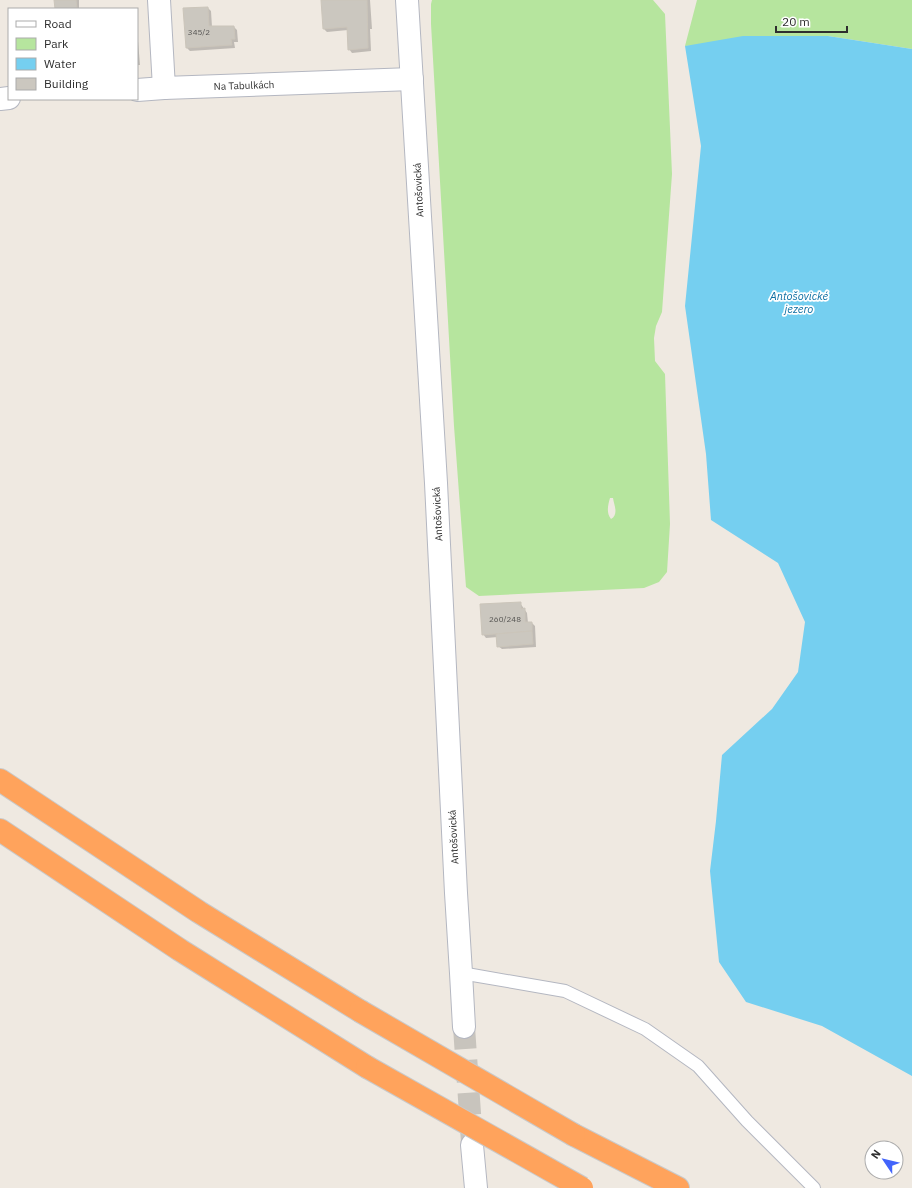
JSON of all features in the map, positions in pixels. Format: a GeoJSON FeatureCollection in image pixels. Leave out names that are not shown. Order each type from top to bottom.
{"type":"FeatureCollection","features":[{"type":"Feature","properties":{"kind":"highway"},"geometry":{"type":"LineString","coordinates":[[0,780],[199,912],[360,1011],[574,1135],[678,1188]]}},
{"type":"Feature","properties":{"kind":"highway"},"geometry":{"type":"LineString","coordinates":[[0,830],[180,950],[367,1067],[582,1188]]}},
{"type":"Feature","properties":{"kind":"street"},"geometry":{"type":"LineString","coordinates":[[159,0],[164,88]]}},
{"type":"Feature","properties":{"kind":"street","name":"Antošovická"},"geometry":{"type":"LineString","coordinates":[[407,0],[436,483],[464,1027]]}},
{"type":"Feature","properties":{"kind":"street","name":"Na Tabulkách"},"geometry":{"type":"LineString","coordinates":[[138,90],[412,79]]}},
{"type":"Feature","properties":{"kind":"street"},"geometry":{"type":"LineString","coordinates":[[472,1145],[476,1188]]}},
{"type":"Feature","properties":{"kind":"lane"},"geometry":{"type":"LineString","coordinates":[[462,973],[565,991],[645,1029],[698,1066],[747,1122],[814,1188]]}},
{"type":"Feature","properties":{"kind":"green space"},"geometry":{"type":"Polygon","coordinates":[[[432,0],[653,0],[665,14],[672,174],[662,312],[656,326],[654,338],[655,361],[665,374],[670,524],[667,572],[659,582],[644,588],[479,596],[466,587],[454,426],[431,4],[432,0]],[[610,498],[608,506],[608,514],[611,519],[615,515],[613,498],[610,498]]]}},
{"type":"Feature","properties":{"kind":"green space"},"geometry":{"type":"Polygon","coordinates":[[[697,0],[912,0],[912,49],[828,36],[685,46],[697,0]]]}},
{"type":"Feature","properties":{"kind":"water","name":"Antošovické jezero"},"geometry":{"type":"Polygon","coordinates":[[[743,36],[828,36],[912,49],[912,1076],[822,1026],[746,1002],[719,962],[710,871],[722,755],[772,709],[798,672],[805,622],[778,563],[711,520],[706,454],[685,306],[701,146],[685,46],[743,36]]]}},
{"type":"Feature","properties":{"kind":"building"},"geometry":{"type":"Polygon","coordinates":[[[54,0],[76,0],[77,8],[55,8],[54,0]]]}},
{"type":"Feature","properties":{"kind":"building"},"geometry":{"type":"Polygon","coordinates":[[[321,0],[367,0],[368,48],[348,50],[347,27],[323,29],[321,0]]]}},
{"type":"Feature","properties":{"kind":"building"},"geometry":{"type":"Polygon","coordinates":[[[208,7],[209,26],[234,26],[235,39],[231,39],[232,45],[186,48],[183,8],[208,7]]]}},
{"type":"Feature","properties":{"kind":"building"},"geometry":{"type":"Polygon","coordinates":[[[521,602],[521,609],[525,608],[525,622],[532,622],[532,631],[482,635],[480,604],[521,602]]]}},
{"type":"Feature","properties":{"kind":"building"},"geometry":{"type":"Polygon","coordinates":[[[532,631],[533,644],[497,647],[496,634],[532,631]]]}},
{"type":"Feature","properties":{"kind":"tunnel"},"geometry":{"type":"LineString","coordinates":[[464,1027],[472,1142]]}}]}
